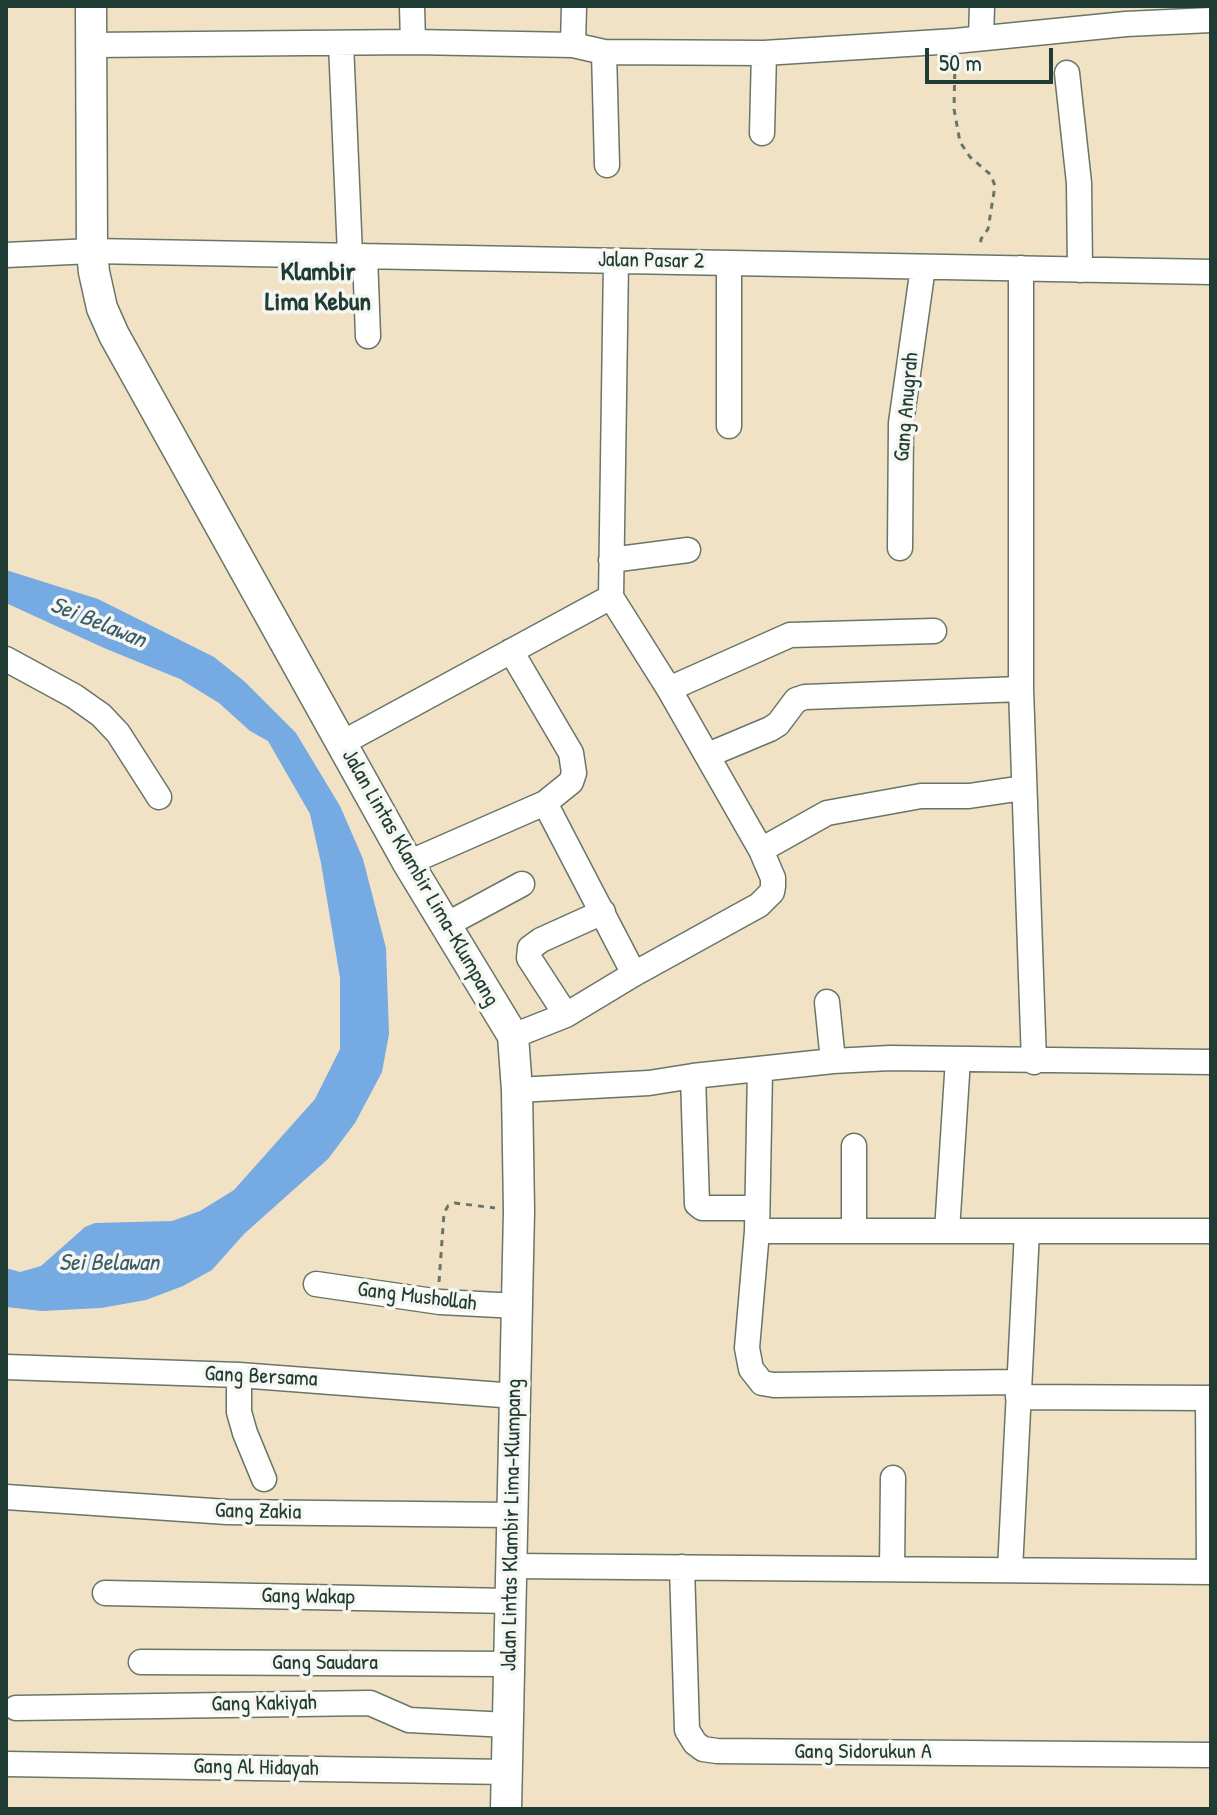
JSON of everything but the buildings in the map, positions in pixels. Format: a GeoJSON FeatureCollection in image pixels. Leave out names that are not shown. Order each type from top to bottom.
{"type":"FeatureCollection","features":[{"type":"Feature","properties":{"kind":"main road","name":"Jalan Lintas Klambir Lima–Klumpang"},"geometry":{"type":"LineString","coordinates":[[91,6],[92,251],[102,308],[114,335],[408,863],[513,1036],[519,1211],[506,1809]]}},
{"type":"Feature","properties":{"kind":"street"},"geometry":{"type":"LineString","coordinates":[[412,6],[413,42]]}},
{"type":"Feature","properties":{"kind":"street"},"geometry":{"type":"LineString","coordinates":[[573,45],[574,6]]}},
{"type":"Feature","properties":{"kind":"street"},"geometry":{"type":"LineString","coordinates":[[981,38],[982,6]]}},
{"type":"Feature","properties":{"kind":"street"},"geometry":{"type":"LineString","coordinates":[[91,45],[413,42],[573,45],[604,52],[764,53],[955,41],[1126,15],[1211,20]]}},
{"type":"Feature","properties":{"kind":"street"},"geometry":{"type":"LineString","coordinates":[[341,43],[357,256],[368,336]]}},
{"type":"Feature","properties":{"kind":"street"},"geometry":{"type":"LineString","coordinates":[[604,52],[607,165]]}},
{"type":"Feature","properties":{"kind":"street"},"geometry":{"type":"LineString","coordinates":[[762,133],[764,53]]}},
{"type":"Feature","properties":{"kind":"street"},"geometry":{"type":"LineString","coordinates":[[1067,73],[1079,183],[1080,270]]}},
{"type":"Feature","properties":{"kind":"street","name":"Jalan Pasar 2"},"geometry":{"type":"LineString","coordinates":[[6,255],[92,251],[1211,272]]}},
{"type":"Feature","properties":{"kind":"street"},"geometry":{"type":"LineString","coordinates":[[513,1036],[566,1015],[759,905],[772,892],[773,886],[773,878],[761,850],[708,755],[611,597],[616,261]]}},
{"type":"Feature","properties":{"kind":"street"},"geometry":{"type":"LineString","coordinates":[[729,263],[729,426]]}},
{"type":"Feature","properties":{"kind":"street","name":"Gang Anugrah"},"geometry":{"type":"LineString","coordinates":[[900,548],[901,423],[923,267]]}},
{"type":"Feature","properties":{"kind":"street"},"geometry":{"type":"LineString","coordinates":[[1021,268],[1021,689],[1034,1062]]}},
{"type":"Feature","properties":{"kind":"street"},"geometry":{"type":"LineString","coordinates":[[611,560],[688,550]]}},
{"type":"Feature","properties":{"kind":"street"},"geometry":{"type":"LineString","coordinates":[[342,743],[611,597]]}},
{"type":"Feature","properties":{"kind":"street"},"geometry":{"type":"LineString","coordinates":[[669,689],[790,635],[934,631]]}},
{"type":"Feature","properties":{"kind":"street"},"geometry":{"type":"LineString","coordinates":[[408,863],[545,803],[571,782],[571,753],[511,651]]}},
{"type":"Feature","properties":{"kind":"street"},"geometry":{"type":"LineString","coordinates":[[6,659],[74,696],[101,715],[118,733],[159,797]]}},
{"type":"Feature","properties":{"kind":"street"},"geometry":{"type":"LineString","coordinates":[[708,755],[770,729],[778,724],[796,700],[805,697],[1021,689]]}},
{"type":"Feature","properties":{"kind":"street"},"geometry":{"type":"LineString","coordinates":[[761,850],[827,813],[921,796],[969,796],[1023,788]]}},
{"type":"Feature","properties":{"kind":"street"},"geometry":{"type":"LineString","coordinates":[[545,803],[634,974]]}},
{"type":"Feature","properties":{"kind":"street"},"geometry":{"type":"LineString","coordinates":[[446,925],[522,884]]}},
{"type":"Feature","properties":{"kind":"street"},"geometry":{"type":"LineString","coordinates":[[566,1015],[529,958],[530,948],[603,912]]}},
{"type":"Feature","properties":{"kind":"street"},"geometry":{"type":"LineString","coordinates":[[827,1002],[833,1061]]}},
{"type":"Feature","properties":{"kind":"street"},"geometry":{"type":"LineString","coordinates":[[947,1231],[958,1059]]}},
{"type":"Feature","properties":{"kind":"street"},"geometry":{"type":"LineString","coordinates":[[517,1090],[649,1083],[833,1061],[1211,1062]]}},
{"type":"Feature","properties":{"kind":"street"},"geometry":{"type":"LineString","coordinates":[[511,1566],[1210,1572],[1209,1398],[1018,1389],[762,1383],[751,1369],[747,1348],[756,1220],[760,1070]]}},
{"type":"Feature","properties":{"kind":"street"},"geometry":{"type":"LineString","coordinates":[[693,1076],[697,1204],[702,1208],[756,1220],[854,1231],[1211,1231]]}},
{"type":"Feature","properties":{"kind":"street"},"geometry":{"type":"LineString","coordinates":[[854,1146],[854,1231]]}},
{"type":"Feature","properties":{"kind":"street"},"geometry":{"type":"LineString","coordinates":[[1010,1570],[1027,1231]]}},
{"type":"Feature","properties":{"kind":"street","name":"Gang Mushollah"},"geometry":{"type":"LineString","coordinates":[[316,1284],[437,1302],[518,1306]]}},
{"type":"Feature","properties":{"kind":"street","name":"Gang Bersama"},"geometry":{"type":"LineString","coordinates":[[6,1367],[239,1375],[515,1396]]}},
{"type":"Feature","properties":{"kind":"street"},"geometry":{"type":"LineString","coordinates":[[239,1375],[239,1412],[264,1479]]}},
{"type":"Feature","properties":{"kind":"street"},"geometry":{"type":"LineString","coordinates":[[892,1569],[893,1478]]}},
{"type":"Feature","properties":{"kind":"street","name":"Gang Zakia"},"geometry":{"type":"LineString","coordinates":[[6,1497],[227,1512],[511,1515]]}},
{"type":"Feature","properties":{"kind":"street","name":"Gang Sidorukun A"},"geometry":{"type":"LineString","coordinates":[[682,1567],[687,1730],[703,1749],[1211,1755]]}},
{"type":"Feature","properties":{"kind":"street","name":"Gang Wakap"},"geometry":{"type":"LineString","coordinates":[[105,1593],[510,1601]]}},
{"type":"Feature","properties":{"kind":"street","name":"Gang Saudara"},"geometry":{"type":"LineString","coordinates":[[141,1662],[509,1664]]}},
{"type":"Feature","properties":{"kind":"street","name":"Gang Kakiyah"},"geometry":{"type":"LineString","coordinates":[[16,1708],[370,1703],[409,1720],[508,1725]]}},
{"type":"Feature","properties":{"kind":"street","name":"Gang Al Hidayah"},"geometry":{"type":"LineString","coordinates":[[6,1764],[507,1772]]}},
{"type":"Feature","properties":{"kind":"path"},"geometry":{"type":"LineString","coordinates":[[955,41],[954,109],[960,142],[970,157],[991,175],[995,186],[988,229],[981,239],[977,267]]}},
{"type":"Feature","properties":{"kind":"path"},"geometry":{"type":"LineString","coordinates":[[437,1302],[444,1213],[448,1206],[455,1203],[519,1211]]}},
{"type":"Feature","properties":{"kind":"water","name":"Sei Belawan"},"geometry":{"type":"Polygon","coordinates":[[[6,570],[98,599],[214,657],[244,681],[296,733],[340,806],[363,859],[386,948],[389,1034],[382,1072],[355,1123],[328,1159],[244,1234],[212,1270],[183,1286],[146,1300],[101,1308],[42,1311],[6,1307],[6,1268],[20,1272],[41,1266],[85,1227],[95,1223],[172,1221],[200,1211],[234,1190],[315,1099],[340,1049],[340,978],[310,814],[268,741],[250,731],[219,703],[180,679],[6,603],[6,570]]]}},
{"type":"Feature","properties":{"kind":"district","name":"Klambir Lima Kebun"},"geometry":{"type":"Point","coordinates":[318,288]}}]}
